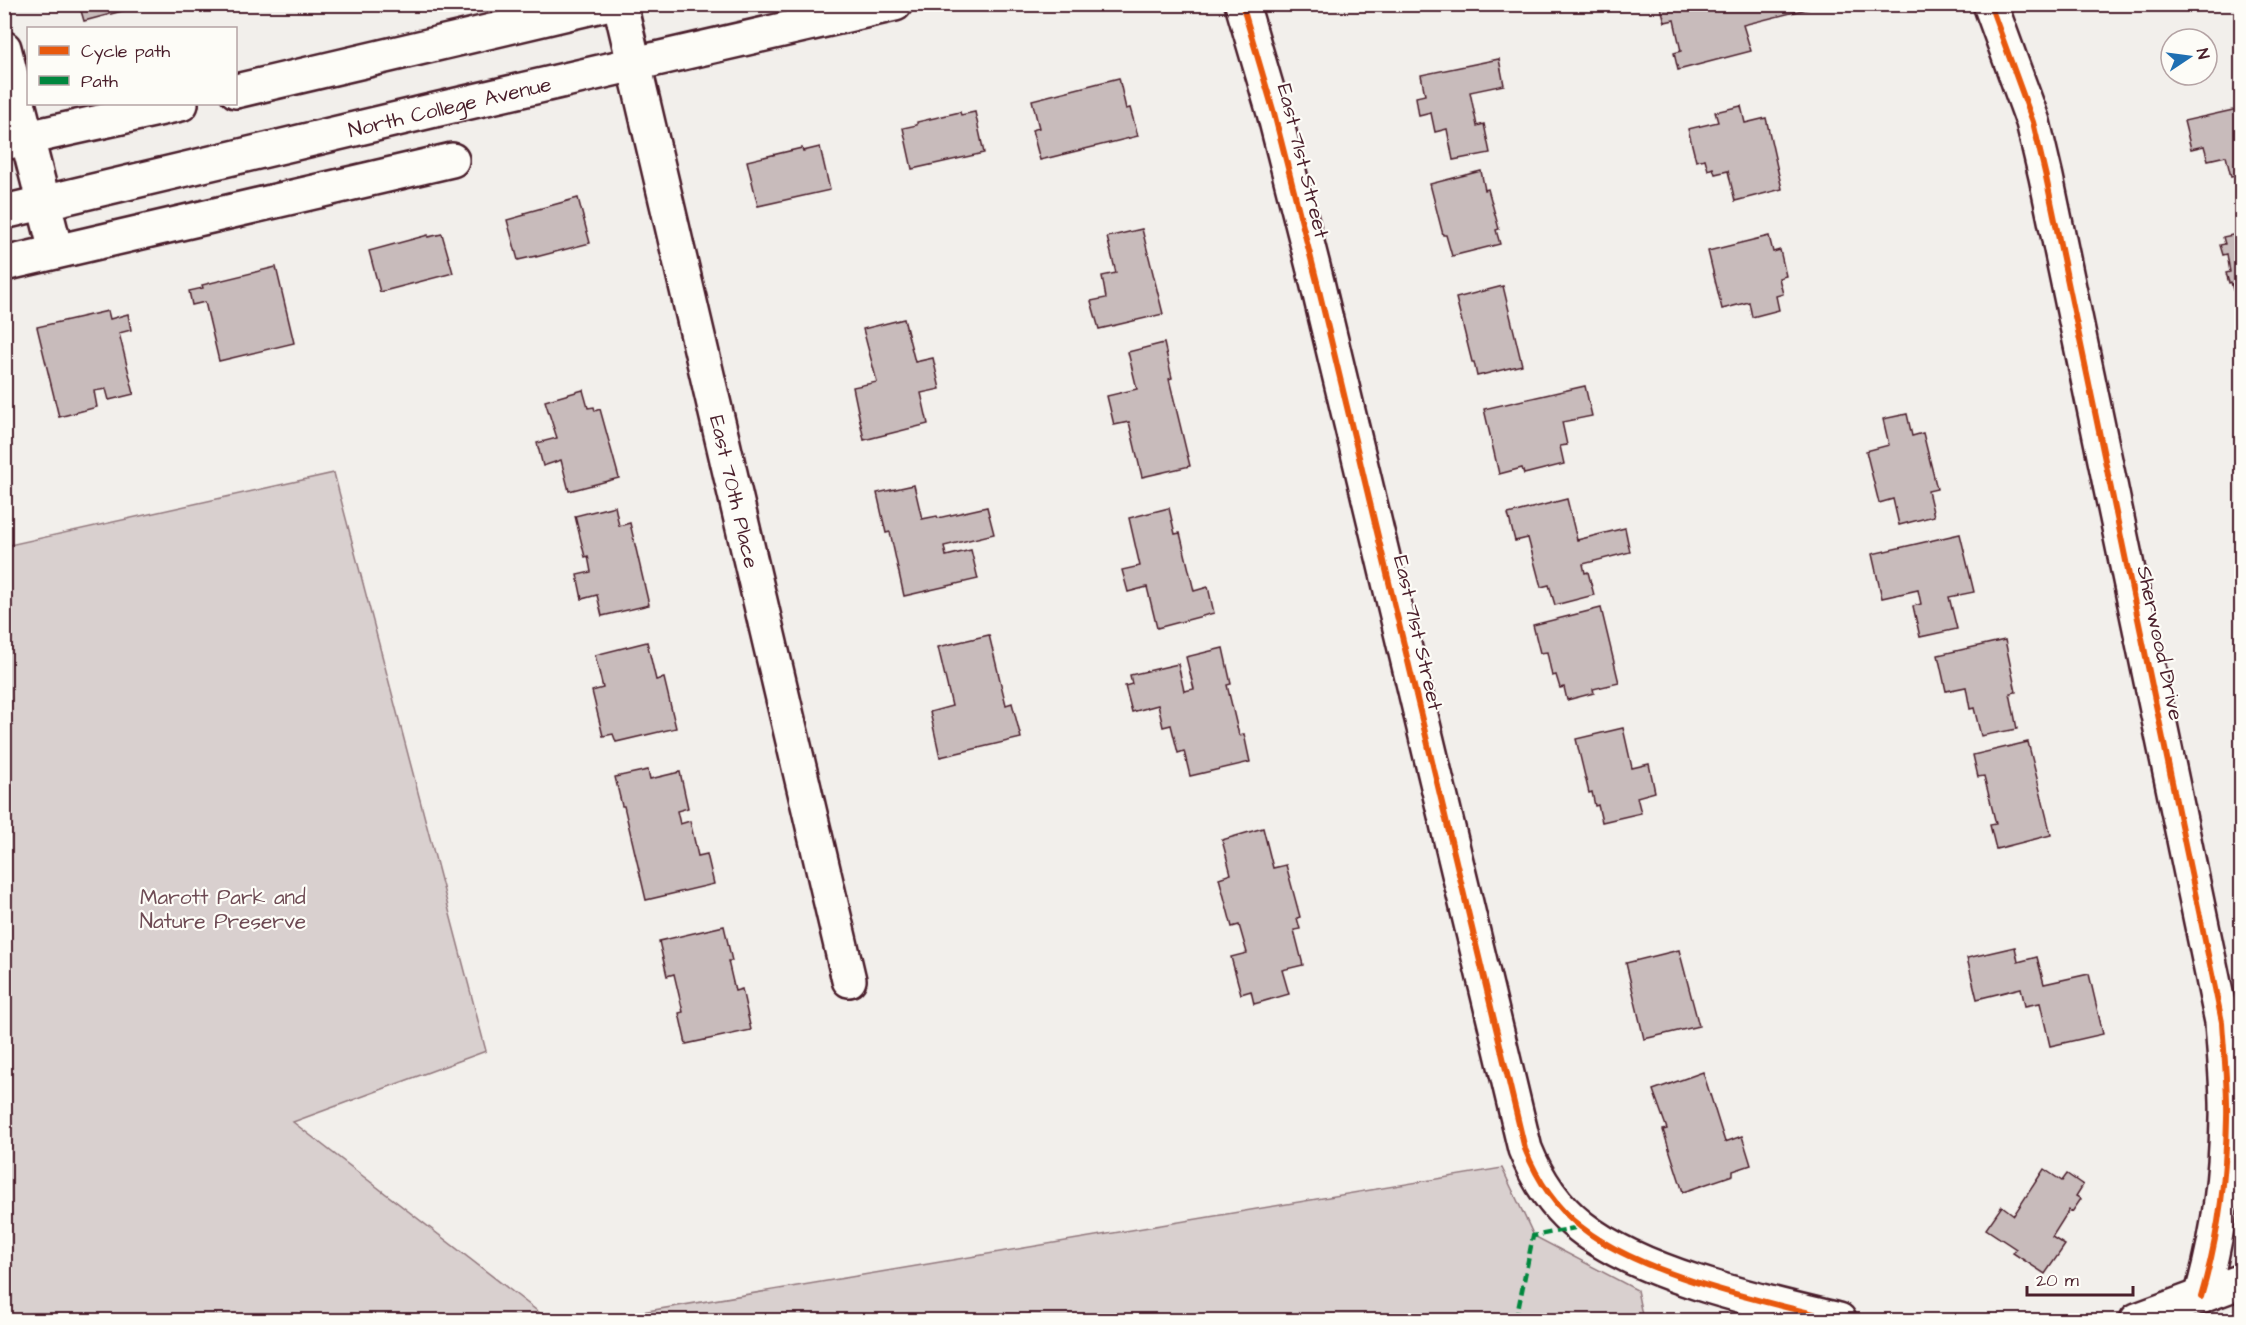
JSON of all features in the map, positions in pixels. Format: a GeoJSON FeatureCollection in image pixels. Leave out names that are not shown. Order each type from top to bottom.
{"type":"FeatureCollection","features":[{"type":"Feature","properties":{"kind":"street","name":"North College Avenue"},"geometry":{"type":"LineString","coordinates":[[4,212],[895,4]]}},
{"type":"Feature","properties":{"kind":"street","name":"East 71st Street"},"geometry":{"type":"LineString","coordinates":[[1242,4],[1274,113],[1317,282],[1525,1149],[1544,1188],[1560,1207],[1580,1227],[1624,1253],[1687,1278],[1748,1297],[1839,1320]]}},
{"type":"Feature","properties":{"kind":"street","name":"Sherwood Drive"},"geometry":{"type":"LineString","coordinates":[[1990,4],[2033,122],[2044,168],[2222,1022],[2227,1119],[2226,1152],[2217,1233],[2201,1297]]}},
{"type":"Feature","properties":{"kind":"street","name":"East 70th Place"},"geometry":{"type":"LineString","coordinates":[[601,5],[634,65],[849,980]]}},
{"type":"Feature","properties":{"kind":"street"},"geometry":{"type":"LineString","coordinates":[[237,91],[601,5]]}},
{"type":"Feature","properties":{"kind":"street"},"geometry":{"type":"LineString","coordinates":[[4,48],[16,140],[45,202],[56,251]]}},
{"type":"Feature","properties":{"kind":"street"},"geometry":{"type":"LineString","coordinates":[[16,140],[176,105]]}},
{"type":"Feature","properties":{"kind":"street"},"geometry":{"type":"LineString","coordinates":[[4,264],[452,160]]}},
{"type":"Feature","properties":{"kind":"street","name":"Sherwood Drive"},"geometry":{"type":"LineString","coordinates":[[2222,1022],[2241,1051]]}},
{"type":"Feature","properties":{"kind":"street"},"geometry":{"type":"LineString","coordinates":[[2137,1320],[2241,1281]]}},
{"type":"Feature","properties":{"kind":"green space","name":"Marott Park and Nature Preserve"},"geometry":{"type":"Polygon","coordinates":[[[334,473],[486,1051],[293,1122],[549,1320],[5,1320],[5,546],[334,473]]]}},
{"type":"Feature","properties":{"kind":"green space"},"geometry":{"type":"Polygon","coordinates":[[[1502,1168],[1534,1236],[1637,1290],[1643,1320],[594,1320],[1502,1168]]]}},
{"type":"Feature","properties":{"kind":"building"},"geometry":{"type":"Polygon","coordinates":[[[79,4],[124,4],[126,10],[84,21],[79,4]]]}},
{"type":"Feature","properties":{"kind":"building"},"geometry":{"type":"Polygon","coordinates":[[[1660,4],[1810,4],[1811,8],[1743,25],[1751,51],[1678,70],[1674,53],[1681,51],[1674,20],[1665,22],[1660,4]]]}},
{"type":"Feature","properties":{"kind":"building"},"geometry":{"type":"Polygon","coordinates":[[[1499,59],[1504,85],[1470,92],[1477,126],[1484,124],[1490,153],[1453,160],[1447,129],[1435,132],[1431,113],[1419,116],[1416,97],[1425,95],[1421,75],[1499,59]]]}},
{"type":"Feature","properties":{"kind":"building"},"geometry":{"type":"Polygon","coordinates":[[[1119,78],[1126,109],[1130,108],[1138,136],[1040,160],[1032,130],[1039,128],[1032,100],[1119,78]]]}},
{"type":"Feature","properties":{"kind":"building"},"geometry":{"type":"Polygon","coordinates":[[[1741,106],[1745,123],[1766,118],[1782,189],[1735,201],[1728,171],[1715,174],[1713,168],[1708,170],[1705,159],[1696,161],[1688,129],[1718,122],[1715,112],[1741,106]]]}},
{"type":"Feature","properties":{"kind":"building"},"geometry":{"type":"Polygon","coordinates":[[[2242,108],[2242,174],[2231,177],[2226,156],[2208,160],[2204,146],[2191,149],[2184,121],[2242,108]]]}},
{"type":"Feature","properties":{"kind":"building"},"geometry":{"type":"Polygon","coordinates":[[[960,112],[961,115],[975,112],[984,153],[912,169],[903,128],[917,125],[917,122],[960,112]]]}},
{"type":"Feature","properties":{"kind":"building"},"geometry":{"type":"Polygon","coordinates":[[[820,147],[830,190],[758,206],[747,161],[802,148],[803,151],[820,147]]]}},
{"type":"Feature","properties":{"kind":"building"},"geometry":{"type":"Polygon","coordinates":[[[1481,171],[1485,190],[1488,189],[1499,229],[1496,230],[1500,244],[1452,256],[1446,235],[1443,235],[1430,184],[1481,171]]]}},
{"type":"Feature","properties":{"kind":"building"},"geometry":{"type":"Polygon","coordinates":[[[578,198],[590,243],[518,260],[507,220],[578,198]]]}},
{"type":"Feature","properties":{"kind":"building"},"geometry":{"type":"Polygon","coordinates":[[[1142,229],[1163,314],[1099,329],[1091,301],[1106,298],[1102,276],[1116,273],[1107,237],[1142,229]]]}},
{"type":"Feature","properties":{"kind":"building"},"geometry":{"type":"Polygon","coordinates":[[[2242,233],[2242,288],[2233,290],[2226,273],[2230,272],[2227,254],[2223,255],[2220,245],[2225,244],[2223,237],[2242,233]]]}},
{"type":"Feature","properties":{"kind":"building"},"geometry":{"type":"Polygon","coordinates":[[[442,234],[453,273],[380,292],[369,251],[428,235],[428,237],[442,234]]]}},
{"type":"Feature","properties":{"kind":"building"},"geometry":{"type":"Polygon","coordinates":[[[1769,236],[1773,252],[1780,250],[1786,276],[1779,278],[1783,294],[1776,296],[1779,310],[1752,317],[1749,302],[1722,309],[1708,251],[1769,236]]]}},
{"type":"Feature","properties":{"kind":"building"},"geometry":{"type":"Polygon","coordinates":[[[276,267],[294,343],[219,361],[205,302],[192,305],[189,291],[203,288],[202,285],[276,267]]]}},
{"type":"Feature","properties":{"kind":"building"},"geometry":{"type":"Polygon","coordinates":[[[1503,286],[1522,365],[1477,376],[1456,298],[1503,286]]]}},
{"type":"Feature","properties":{"kind":"building"},"geometry":{"type":"Polygon","coordinates":[[[108,311],[110,319],[128,314],[131,330],[119,333],[134,394],[109,400],[106,389],[94,391],[97,407],[59,417],[37,327],[108,311]]]}},
{"type":"Feature","properties":{"kind":"building"},"geometry":{"type":"Polygon","coordinates":[[[904,319],[915,362],[933,358],[940,389],[921,393],[928,424],[864,440],[853,387],[877,382],[863,329],[904,319]]]}},
{"type":"Feature","properties":{"kind":"building"},"geometry":{"type":"Polygon","coordinates":[[[1164,343],[1172,378],[1169,379],[1190,466],[1142,477],[1129,422],[1114,425],[1107,396],[1137,389],[1128,352],[1164,343]]]}},
{"type":"Feature","properties":{"kind":"building"},"geometry":{"type":"Polygon","coordinates":[[[1585,386],[1592,416],[1562,422],[1567,445],[1560,446],[1564,464],[1524,474],[1522,468],[1499,474],[1484,409],[1585,386]]]}},
{"type":"Feature","properties":{"kind":"building"},"geometry":{"type":"Polygon","coordinates":[[[583,390],[588,408],[594,407],[595,411],[600,409],[619,478],[569,491],[561,460],[543,466],[537,443],[557,438],[545,401],[583,390]]]}},
{"type":"Feature","properties":{"kind":"building"},"geometry":{"type":"Polygon","coordinates":[[[1907,414],[1912,436],[1923,433],[1937,489],[1928,491],[1934,516],[1899,525],[1893,499],[1879,503],[1866,451],[1889,445],[1883,419],[1907,414]]]}},
{"type":"Feature","properties":{"kind":"building"},"geometry":{"type":"Polygon","coordinates":[[[914,485],[922,519],[937,516],[938,518],[987,507],[994,534],[944,546],[946,556],[971,550],[978,579],[904,596],[890,532],[886,533],[877,493],[914,485]]]}},
{"type":"Feature","properties":{"kind":"building"},"geometry":{"type":"Polygon","coordinates":[[[1567,499],[1577,540],[1625,528],[1630,552],[1583,564],[1585,573],[1588,572],[1594,595],[1555,605],[1549,585],[1541,587],[1528,538],[1515,541],[1508,514],[1567,499]]]}},
{"type":"Feature","properties":{"kind":"building"},"geometry":{"type":"Polygon","coordinates":[[[615,506],[619,526],[630,523],[649,605],[602,616],[597,595],[582,599],[577,575],[591,572],[575,516],[615,506]]]}},
{"type":"Feature","properties":{"kind":"building"},"geometry":{"type":"Polygon","coordinates":[[[1169,508],[1175,534],[1180,533],[1194,591],[1208,587],[1214,613],[1157,628],[1147,587],[1128,592],[1122,570],[1140,566],[1129,518],[1169,508]]]}},
{"type":"Feature","properties":{"kind":"building"},"geometry":{"type":"Polygon","coordinates":[[[1960,534],[1974,592],[1949,597],[1957,629],[1920,637],[1913,606],[1921,604],[1918,590],[1882,598],[1872,554],[1960,534]]]}},
{"type":"Feature","properties":{"kind":"building"},"geometry":{"type":"Polygon","coordinates":[[[1601,608],[1619,683],[1593,689],[1594,693],[1567,700],[1564,687],[1560,688],[1556,675],[1552,676],[1547,652],[1540,653],[1533,625],[1601,608]]]}},
{"type":"Feature","properties":{"kind":"building"},"geometry":{"type":"Polygon","coordinates":[[[989,635],[1006,705],[1012,703],[1021,738],[940,757],[930,712],[952,706],[938,647],[989,635]]]}},
{"type":"Feature","properties":{"kind":"building"},"geometry":{"type":"Polygon","coordinates":[[[2005,640],[2016,692],[2010,693],[2017,729],[1981,736],[1974,708],[1970,709],[1966,687],[1946,691],[1938,655],[2005,640]]]}},
{"type":"Feature","properties":{"kind":"building"},"geometry":{"type":"Polygon","coordinates":[[[647,642],[656,680],[664,678],[676,728],[616,742],[613,734],[603,736],[592,691],[603,688],[595,655],[647,642]]]}},
{"type":"Feature","properties":{"kind":"building"},"geometry":{"type":"Polygon","coordinates":[[[1223,648],[1231,684],[1227,685],[1239,735],[1244,734],[1250,762],[1190,776],[1184,751],[1178,753],[1171,725],[1163,727],[1158,705],[1132,712],[1125,686],[1132,684],[1130,675],[1178,664],[1184,691],[1194,689],[1186,657],[1223,648]]]}},
{"type":"Feature","properties":{"kind":"building"},"geometry":{"type":"Polygon","coordinates":[[[1623,728],[1632,768],[1649,764],[1655,792],[1637,797],[1641,813],[1602,822],[1598,805],[1595,806],[1592,792],[1589,793],[1576,739],[1623,728]]]}},
{"type":"Feature","properties":{"kind":"building"},"geometry":{"type":"Polygon","coordinates":[[[2028,742],[2051,835],[1996,849],[1990,825],[1996,824],[1984,776],[1978,777],[1973,755],[2028,742]]]}},
{"type":"Feature","properties":{"kind":"building"},"geometry":{"type":"Polygon","coordinates":[[[648,770],[650,779],[680,772],[688,808],[677,811],[680,824],[690,821],[698,856],[707,854],[714,884],[646,900],[615,777],[648,770]]]}},
{"type":"Feature","properties":{"kind":"building"},"geometry":{"type":"Polygon","coordinates":[[[1263,828],[1273,868],[1286,865],[1300,917],[1297,918],[1300,929],[1294,930],[1303,965],[1282,970],[1289,994],[1254,1004],[1251,991],[1241,994],[1231,957],[1247,953],[1239,925],[1232,927],[1219,878],[1231,874],[1222,840],[1263,828]]]}},
{"type":"Feature","properties":{"kind":"building"},"geometry":{"type":"Polygon","coordinates":[[[724,926],[732,961],[728,961],[735,991],[742,989],[751,1030],[686,1044],[679,1013],[683,1012],[674,974],[667,976],[659,941],[724,926]]]}},
{"type":"Feature","properties":{"kind":"building"},"geometry":{"type":"Polygon","coordinates":[[[2015,947],[2018,962],[2037,957],[2044,984],[2089,974],[2103,1034],[2050,1046],[2040,1003],[2025,1006],[2021,988],[1977,999],[1967,958],[2015,947]]]}},
{"type":"Feature","properties":{"kind":"building"},"geometry":{"type":"Polygon","coordinates":[[[1679,950],[1699,1026],[1644,1039],[1626,963],[1679,950]]]}},
{"type":"Feature","properties":{"kind":"building"},"geometry":{"type":"Polygon","coordinates":[[[1703,1072],[1725,1142],[1742,1136],[1751,1165],[1733,1171],[1733,1175],[1683,1192],[1663,1130],[1667,1129],[1653,1090],[1703,1072]]]}},
{"type":"Feature","properties":{"kind":"building"},"geometry":{"type":"Polygon","coordinates":[[[2044,1169],[2062,1181],[2067,1174],[2083,1185],[2076,1196],[2081,1199],[2072,1212],[2069,1210],[2052,1237],[2065,1245],[2045,1274],[2013,1253],[2016,1249],[1986,1229],[2002,1206],[2014,1215],[2044,1169]]]}},
{"type":"Feature","properties":{"kind":"marked path"},"geometry":{"type":"LineString","coordinates":[[1516,1320],[1533,1236],[1580,1227]]}},
{"type":"Feature","properties":{"kind":"cycle path"},"geometry":{"type":"LineString","coordinates":[[1242,4],[1274,113],[1317,282],[1525,1149],[1541,1182],[1563,1211],[1606,1244],[1669,1273],[1704,1285],[1839,1320]]}},
{"type":"Feature","properties":{"kind":"cycle path"},"geometry":{"type":"LineString","coordinates":[[1990,4],[2033,122],[2046,177],[2222,1022],[2227,1095],[2225,1164],[2220,1209],[2201,1297]]}}]}
